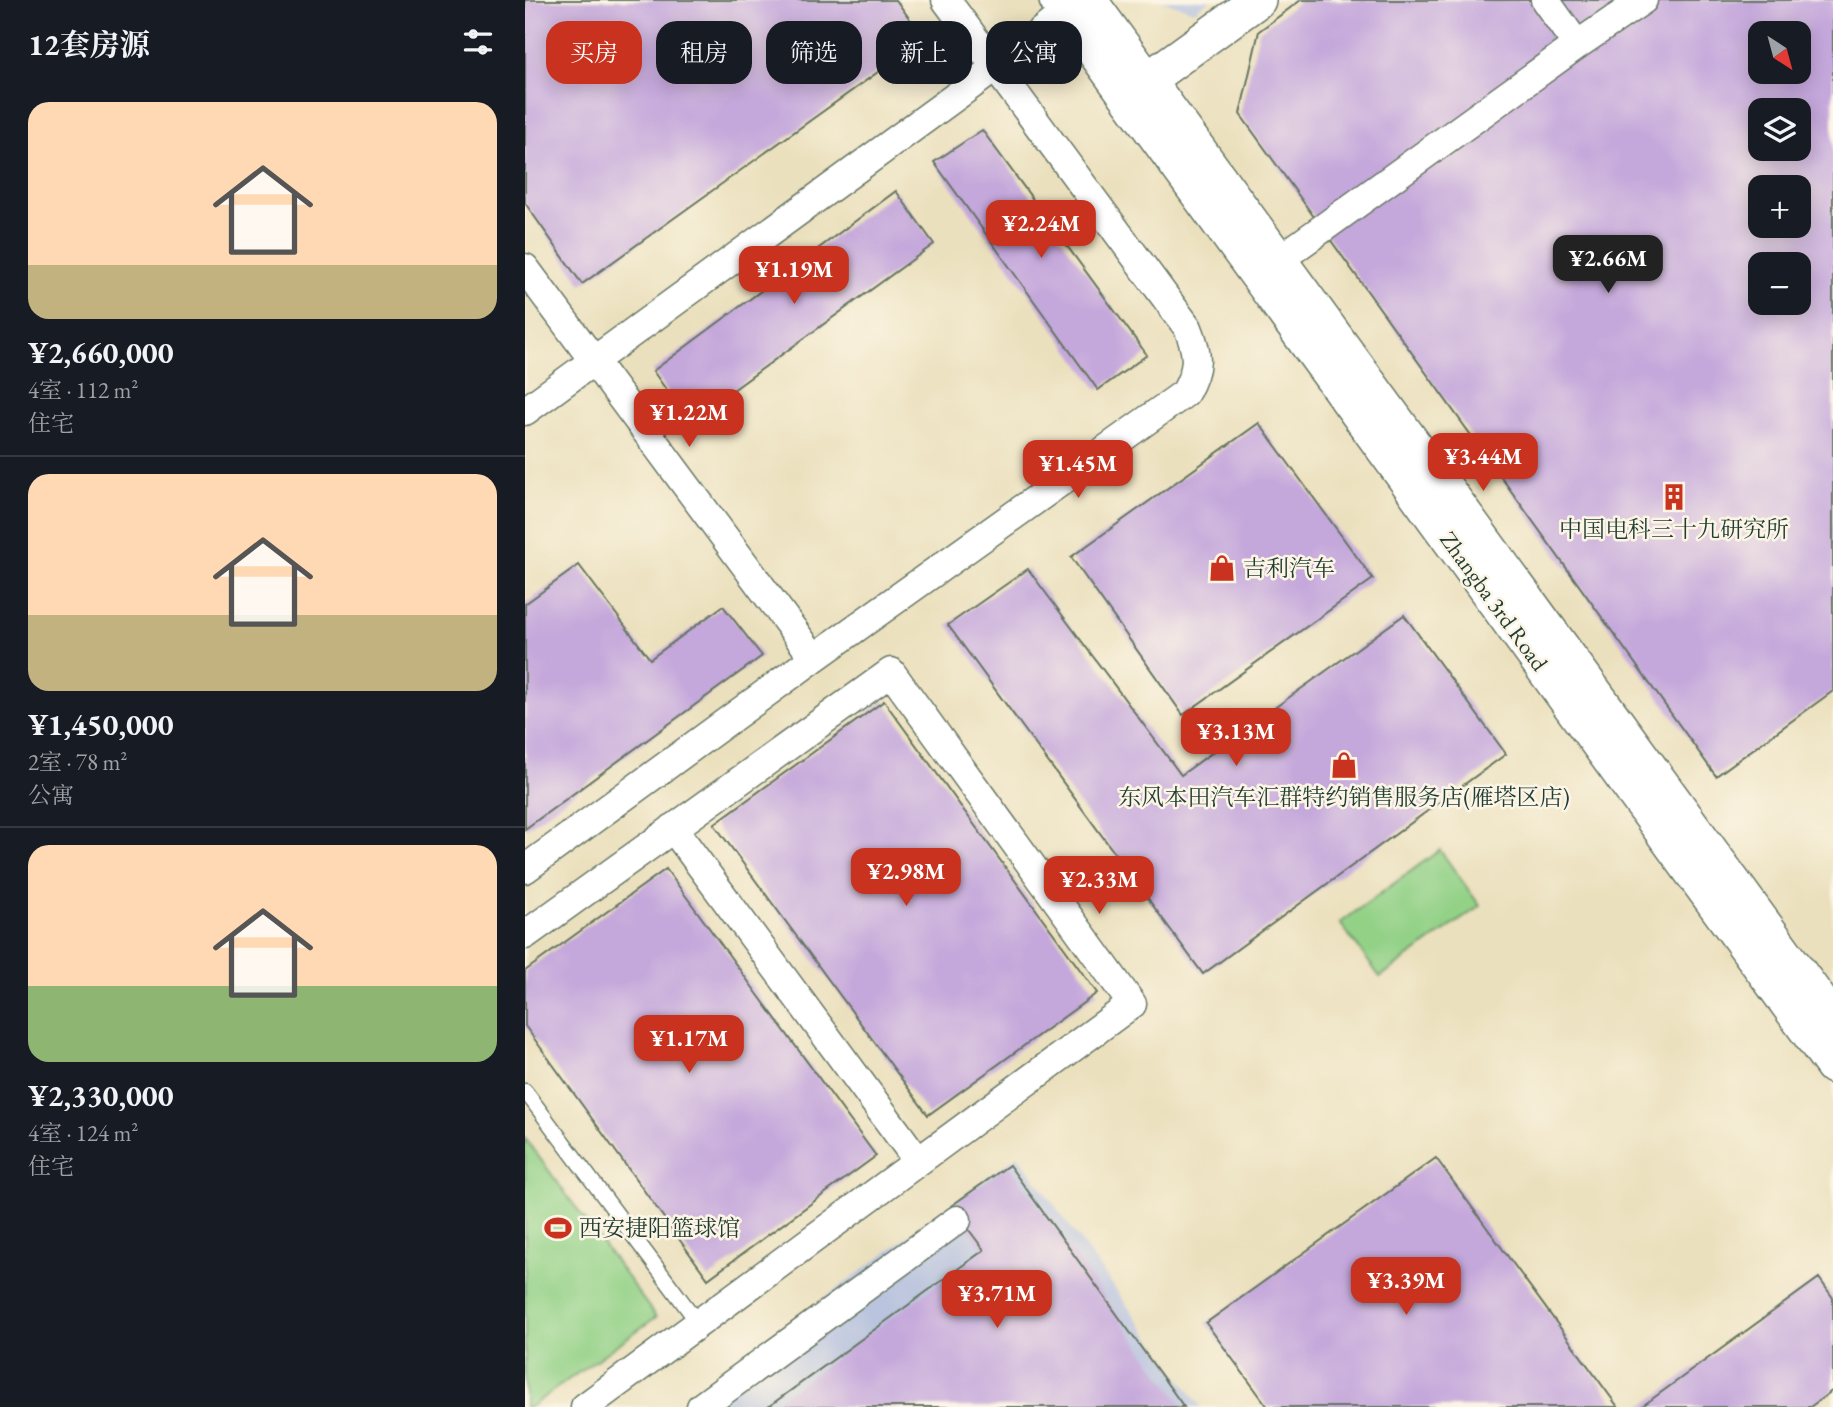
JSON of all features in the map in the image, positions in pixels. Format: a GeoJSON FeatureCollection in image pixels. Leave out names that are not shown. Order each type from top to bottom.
{"type":"FeatureCollection","features":[{"type":"Feature","properties":{"kind":"street"},"geometry":{"type":"LineString","coordinates":[[946,0],[986,54]]}},
{"type":"Feature","properties":{"kind":"street"},"geometry":{"type":"LineString","coordinates":[[1137,88],[1258,0]]}},
{"type":"Feature","properties":{"kind":"street"},"geometry":{"type":"LineString","coordinates":[[1545,0],[1577,45]]}},
{"type":"Feature","properties":{"kind":"street"},"geometry":{"type":"LineString","coordinates":[[1268,268],[1643,0]]}},
{"type":"Feature","properties":{"kind":"street"},"geometry":{"type":"LineString","coordinates":[[1051,21],[1073,3]]}},
{"type":"Feature","properties":{"kind":"street","name":"Zhangba 3rd Road"},"geometry":{"type":"LineString","coordinates":[[1073,3],[1268,268],[1833,1066]]}},
{"type":"Feature","properties":{"kind":"street"},"geometry":{"type":"LineString","coordinates":[[525,411],[986,74]]}},
{"type":"Feature","properties":{"kind":"street"},"geometry":{"type":"LineString","coordinates":[[525,869],[1185,393],[1197,366],[1195,345],[1188,328],[1009,84]]}},
{"type":"Feature","properties":{"kind":"street"},"geometry":{"type":"LineString","coordinates":[[525,268],[814,658]]}},
{"type":"Feature","properties":{"kind":"street","name":"Zhangba 3rd Road"},"geometry":{"type":"LineString","coordinates":[[1268,268],[1833,1019]]}},
{"type":"Feature","properties":{"kind":"street"},"geometry":{"type":"LineString","coordinates":[[525,935],[891,672],[1132,1004],[585,1407]]}},
{"type":"Feature","properties":{"kind":"street"},"geometry":{"type":"LineString","coordinates":[[673,828],[918,1161]]}},
{"type":"Feature","properties":{"kind":"street"},"geometry":{"type":"LineString","coordinates":[[701,1407],[957,1220]]}},
{"type":"Feature","properties":{"kind":"lane"},"geometry":{"type":"LineString","coordinates":[[525,1091],[699,1324]]}},
{"type":"Feature","properties":{"kind":"shaded area"},"geometry":{"type":"Polygon","coordinates":[[[1161,0],[1210,0],[1194,11],[1161,0]]]}},
{"type":"Feature","properties":{"kind":"shaded area"},"geometry":{"type":"Polygon","coordinates":[[[1018,1155],[1201,1407],[677,1407],[1018,1155]]]}},
{"type":"Feature","properties":{"kind":"green space"},"geometry":{"type":"Polygon","coordinates":[[[1440,850],[1480,906],[1380,977],[1340,923],[1440,850]]]}},
{"type":"Feature","properties":{"kind":"green space","name":"西安捷阳篮球馆"},"geometry":{"type":"Polygon","coordinates":[[[525,1138],[656,1317],[530,1407],[525,1407],[525,1138]]]}},
{"type":"Feature","properties":{"kind":"building"},"geometry":{"type":"Polygon","coordinates":[[[525,0],[896,0],[911,21],[876,21],[876,73],[862,83],[862,21],[766,21],[766,84],[861,84],[582,284],[525,203],[525,0]]]}},
{"type":"Feature","properties":{"kind":"building","name":"中国电科三十九研究所"},"geometry":{"type":"Polygon","coordinates":[[[1301,0],[1833,0],[1833,691],[1716,776],[1240,114],[1259,31],[1301,0]]]}},
{"type":"Feature","properties":{"kind":"building"},"geometry":{"type":"Polygon","coordinates":[[[982,130],[1147,355],[1098,390],[934,162],[982,130]]]}},
{"type":"Feature","properties":{"kind":"building"},"geometry":{"type":"Polygon","coordinates":[[[896,191],[934,244],[689,422],[653,371],[896,191]]]}},
{"type":"Feature","properties":{"kind":"building","name":"吉利汽车"},"geometry":{"type":"Polygon","coordinates":[[[1259,423],[1373,579],[1183,715],[1071,557],[1259,423]]]}},
{"type":"Feature","properties":{"kind":"building"},"geometry":{"type":"Polygon","coordinates":[[[579,565],[650,659],[723,606],[762,656],[525,829],[525,604],[579,565]]]}},
{"type":"Feature","properties":{"kind":"building","name":"东风本田汽车汇群特约销售服务店(雁塔区店)"},"geometry":{"type":"Polygon","coordinates":[[[1028,569],[1181,775],[1404,615],[1506,754],[1203,974],[948,625],[1028,569]]]}},
{"type":"Feature","properties":{"kind":"building"},"geometry":{"type":"Polygon","coordinates":[[[884,701],[1097,993],[928,1115],[714,824],[884,701]]]}},
{"type":"Feature","properties":{"kind":"building"},"geometry":{"type":"Polygon","coordinates":[[[666,869],[876,1156],[708,1279],[525,1026],[525,971],[666,869]]]}},
{"type":"Feature","properties":{"kind":"building"},"geometry":{"type":"Polygon","coordinates":[[[1436,1158],[1618,1407],[1268,1407],[1206,1323],[1436,1158]]]}},
{"type":"Feature","properties":{"kind":"building"},"geometry":{"type":"Polygon","coordinates":[[[1009,1165],[1184,1407],[768,1407],[984,1250],[951,1206],[1009,1165]]]}},
{"type":"Feature","properties":{"kind":"building"},"geometry":{"type":"Polygon","coordinates":[[[1819,1278],[1833,1298],[1833,1390],[1810,1407],[1641,1407],[1819,1278]]]}},
{"type":"Feature","properties":{"kind":"place","name":"中国电科三十九研究所"},"geometry":{"type":"Point","coordinates":[1674,497]}},
{"type":"Feature","properties":{"kind":"place","name":"吉利汽车"},"geometry":{"type":"Point","coordinates":[1222,568]}},
{"type":"Feature","properties":{"kind":"place","name":"东风本田汽车汇群特约销售服务店(雁塔区店)"},"geometry":{"type":"Point","coordinates":[1344,765]}},
{"type":"Feature","properties":{"kind":"place","name":"西安捷阳篮球馆"},"geometry":{"type":"Point","coordinates":[558,1228]}}]}
